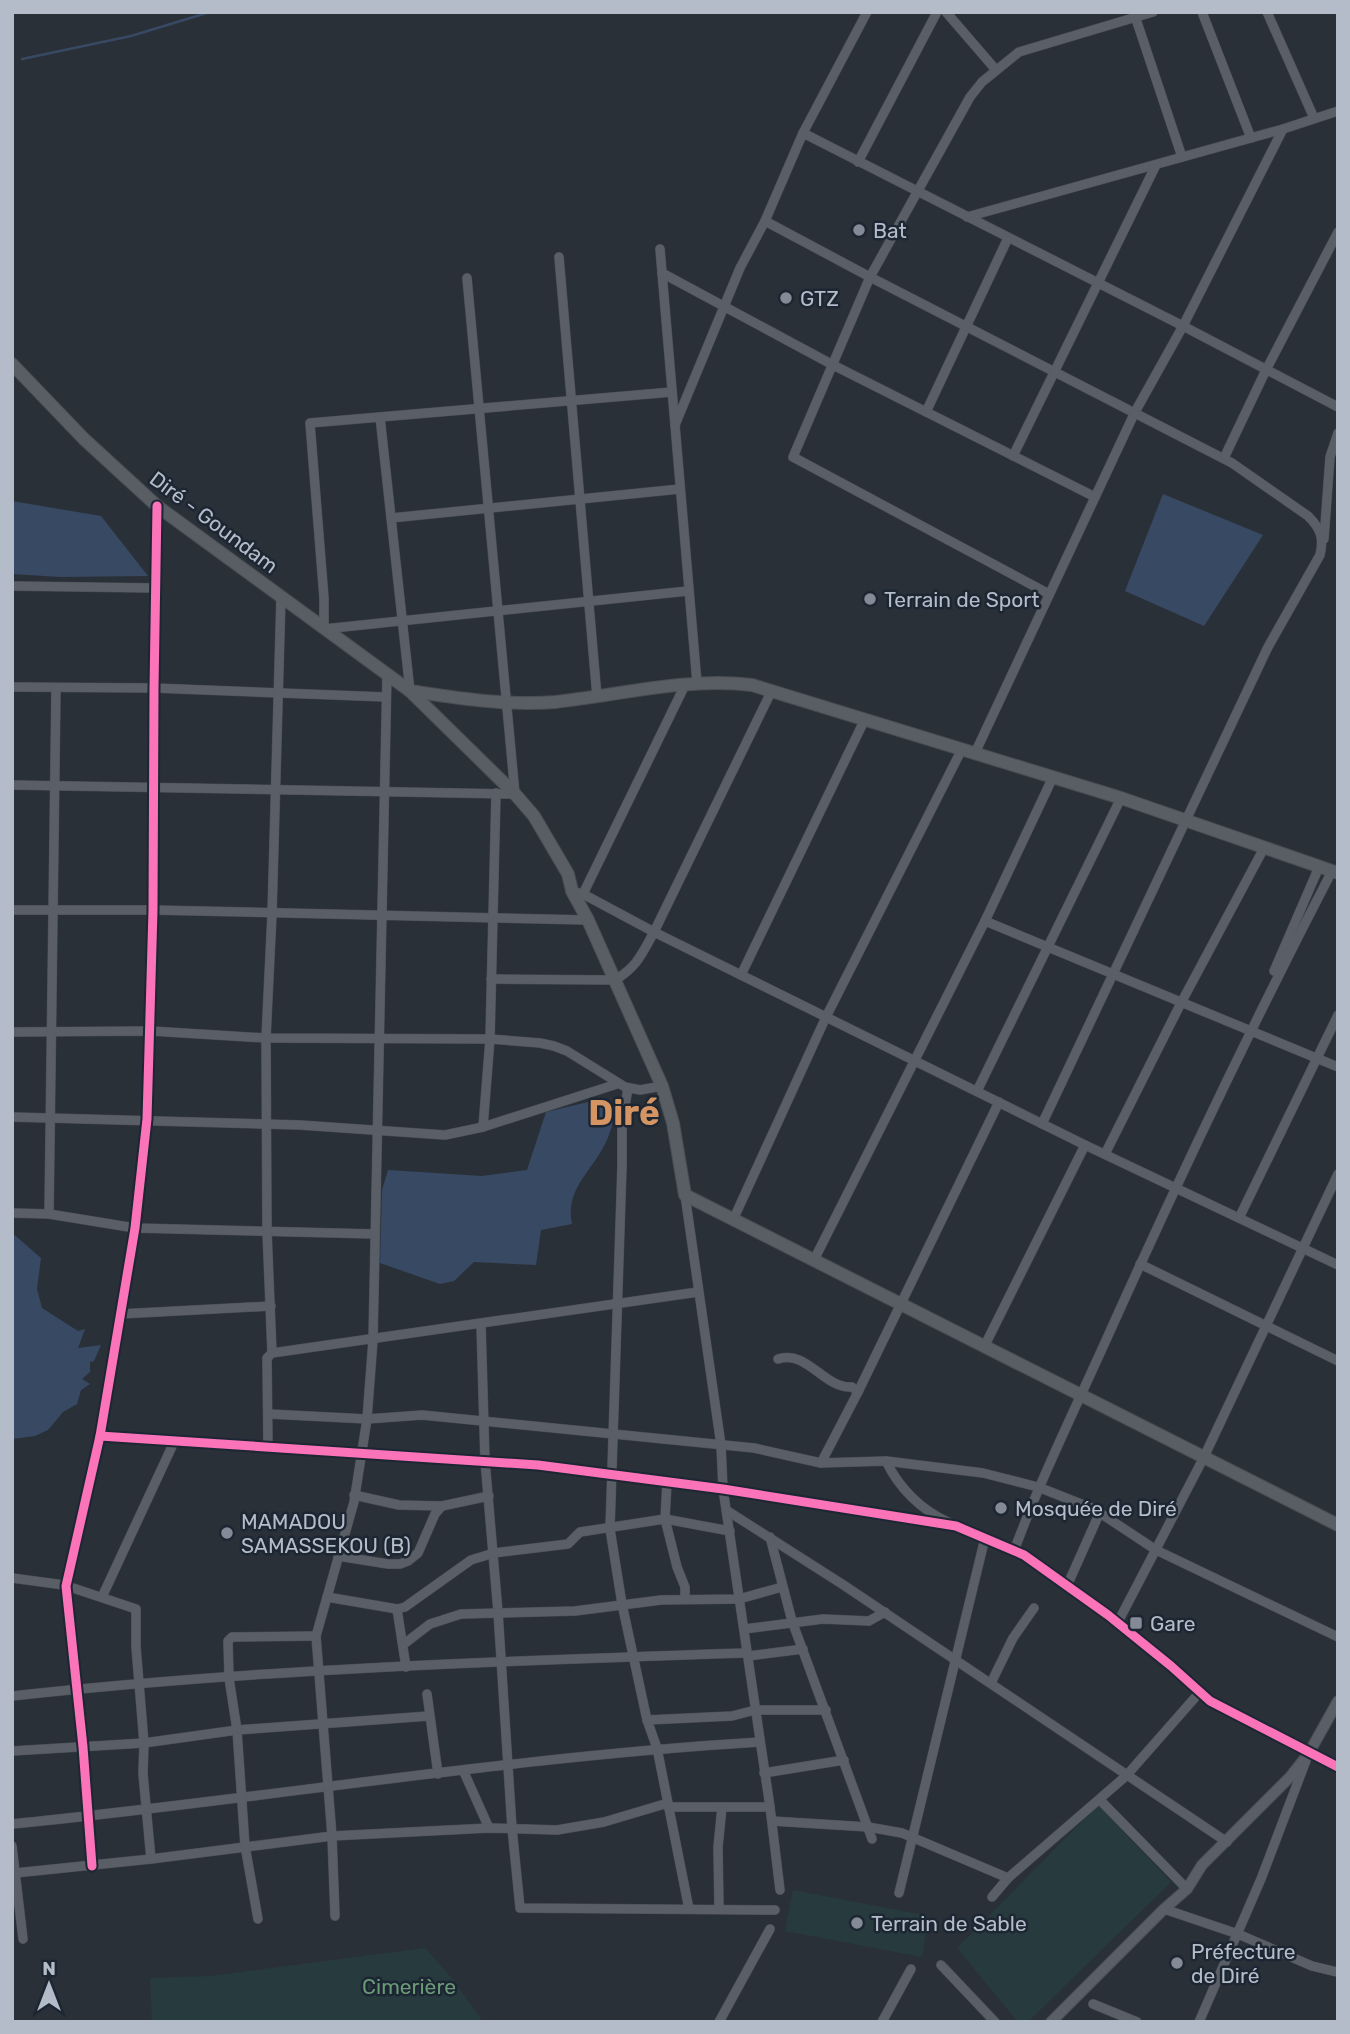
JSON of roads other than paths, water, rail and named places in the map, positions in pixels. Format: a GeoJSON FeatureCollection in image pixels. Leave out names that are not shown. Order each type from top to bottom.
{"type":"FeatureCollection","features":[{"type":"Feature","properties":{"kind":"main road","name":"Diré - Goundam"},"geometry":{"type":"LineString","coordinates":[[14,371],[157,506],[410,691],[534,816],[578,893],[662,1086],[673,1123],[685,1195]]}},
{"type":"Feature","properties":{"kind":"main road"},"geometry":{"type":"LineString","coordinates":[[410,691],[506,704],[552,702],[691,684],[736,683],[772,690],[1121,798],[1329,870]]}},
{"type":"Feature","properties":{"kind":"main road"},"geometry":{"type":"LineString","coordinates":[[685,1195],[1338,1525]]}},
{"type":"Feature","properties":{"kind":"street"},"geometry":{"type":"LineString","coordinates":[[675,425],[723,307],[765,221],[803,133],[867,12]]}},
{"type":"Feature","properties":{"kind":"street"},"geometry":{"type":"LineString","coordinates":[[858,162],[937,12]]}},
{"type":"Feature","properties":{"kind":"street"},"geometry":{"type":"LineString","coordinates":[[946,12],[996,70]]}},
{"type":"Feature","properties":{"kind":"street"},"geometry":{"type":"LineString","coordinates":[[1049,594],[793,457],[870,277],[970,97],[996,70],[1019,52],[1134,15],[1153,12]]}},
{"type":"Feature","properties":{"kind":"street"},"geometry":{"type":"LineString","coordinates":[[1202,12],[1251,138]]}},
{"type":"Feature","properties":{"kind":"street"},"geometry":{"type":"LineString","coordinates":[[1267,12],[1314,118]]}},
{"type":"Feature","properties":{"kind":"street"},"geometry":{"type":"LineString","coordinates":[[1134,15],[1182,157]]}},
{"type":"Feature","properties":{"kind":"street"},"geometry":{"type":"LineString","coordinates":[[967,217],[1283,129],[1338,111]]}},
{"type":"Feature","properties":{"kind":"street"},"geometry":{"type":"LineString","coordinates":[[733,1220],[826,1017],[1049,594],[1135,412],[1183,326],[1283,129]]}},
{"type":"Feature","properties":{"kind":"street"},"geometry":{"type":"LineString","coordinates":[[803,133],[1338,407]]}},
{"type":"Feature","properties":{"kind":"street"},"geometry":{"type":"LineString","coordinates":[[1013,456],[1156,165]]}},
{"type":"Feature","properties":{"kind":"street"},"geometry":{"type":"LineString","coordinates":[[765,221],[1224,458],[1308,516],[1318,526],[1324,540]]}},
{"type":"Feature","properties":{"kind":"street"},"geometry":{"type":"LineString","coordinates":[[1224,458],[1266,370],[1338,232]]}},
{"type":"Feature","properties":{"kind":"street"},"geometry":{"type":"LineString","coordinates":[[926,412],[1008,237]]}},
{"type":"Feature","properties":{"kind":"street"},"geometry":{"type":"LineString","coordinates":[[660,249],[688,591],[691,684],[578,893],[1042,1124],[1338,1265]]}},
{"type":"Feature","properties":{"kind":"street"},"geometry":{"type":"LineString","coordinates":[[559,257],[597,696]]}},
{"type":"Feature","properties":{"kind":"street"},"geometry":{"type":"LineString","coordinates":[[662,273],[832,365],[1095,497]]}},
{"type":"Feature","properties":{"kind":"street"},"geometry":{"type":"LineString","coordinates":[[12,785],[515,794],[467,278]]}},
{"type":"Feature","properties":{"kind":"street"},"geometry":{"type":"LineString","coordinates":[[672,392],[310,423],[324,598],[324,629],[688,591]]}},
{"type":"Feature","properties":{"kind":"street"},"geometry":{"type":"LineString","coordinates":[[380,417],[410,691]]}},
{"type":"Feature","properties":{"kind":"street"},"geometry":{"type":"LineString","coordinates":[[1042,1124],[1268,647],[1320,555],[1324,540],[1331,457],[1338,433]]}},
{"type":"Feature","properties":{"kind":"street"},"geometry":{"type":"LineString","coordinates":[[391,518],[680,489]]}},
{"type":"Feature","properties":{"kind":"street"},"geometry":{"type":"LineString","coordinates":[[92,1866],[66,1586],[100,1436],[135,1228],[147,1119],[153,910],[153,688],[157,506]]}},
{"type":"Feature","properties":{"kind":"street"},"geometry":{"type":"LineString","coordinates":[[12,586],[155,589]]}},
{"type":"Feature","properties":{"kind":"street"},"geometry":{"type":"LineString","coordinates":[[272,1353],[267,1231],[266,1038],[281,597]]}},
{"type":"Feature","properties":{"kind":"street"},"geometry":{"type":"LineString","coordinates":[[335,1916],[329,1787],[316,1636],[354,1495],[367,1419],[373,1340],[387,673]]}},
{"type":"Feature","properties":{"kind":"street"},"geometry":{"type":"LineString","coordinates":[[12,687],[153,688],[386,697]]}},
{"type":"Feature","properties":{"kind":"street"},"geometry":{"type":"LineString","coordinates":[[49,1214],[56,688]]}},
{"type":"Feature","properties":{"kind":"street"},"geometry":{"type":"LineString","coordinates":[[491,979],[614,980],[630,971],[654,932],[772,690]]}},
{"type":"Feature","properties":{"kind":"street"},"geometry":{"type":"LineString","coordinates":[[741,975],[865,719]]}},
{"type":"Feature","properties":{"kind":"street"},"geometry":{"type":"LineString","coordinates":[[814,1260],[985,921],[1053,777]]}},
{"type":"Feature","properties":{"kind":"street"},"geometry":{"type":"LineString","coordinates":[[483,1127],[490,1039],[496,793]]}},
{"type":"Feature","properties":{"kind":"street"},"geometry":{"type":"LineString","coordinates":[[977,1091],[1121,798]]}},
{"type":"Feature","properties":{"kind":"street"},"geometry":{"type":"LineString","coordinates":[[1105,1154],[1181,1003],[1264,848]]}},
{"type":"Feature","properties":{"kind":"street"},"geometry":{"type":"LineString","coordinates":[[1268,984],[1329,870]]}},
{"type":"Feature","properties":{"kind":"street"},"geometry":{"type":"LineString","coordinates":[[1014,1551],[1038,1487],[1174,1187],[1329,870]]}},
{"type":"Feature","properties":{"kind":"street"},"geometry":{"type":"LineString","coordinates":[[12,910],[153,910],[272,915],[588,920]]}},
{"type":"Feature","properties":{"kind":"street"},"geometry":{"type":"LineString","coordinates":[[985,921],[1338,1067]]}},
{"type":"Feature","properties":{"kind":"street"},"geometry":{"type":"LineString","coordinates":[[1239,1218],[1338,1016]]}},
{"type":"Feature","properties":{"kind":"street"},"geometry":{"type":"LineString","coordinates":[[12,1032],[150,1031],[266,1038],[490,1039],[554,1046],[628,1088],[640,1090],[662,1086]]}},
{"type":"Feature","properties":{"kind":"street"},"geometry":{"type":"LineString","coordinates":[[12,1117],[147,1119],[445,1135],[483,1127],[617,1084]]}},
{"type":"Feature","properties":{"kind":"street"},"geometry":{"type":"LineString","coordinates":[[628,1088],[622,1124],[610,1529],[622,1604],[647,1720],[657,1748],[689,1909]]}},
{"type":"Feature","properties":{"kind":"street"},"geometry":{"type":"LineString","coordinates":[[821,1463],[999,1102]]}},
{"type":"Feature","properties":{"kind":"street"},"geometry":{"type":"LineString","coordinates":[[984,1347],[1085,1145]]}},
{"type":"Feature","properties":{"kind":"street"},"geometry":{"type":"LineString","coordinates":[[1118,1622],[1203,1459],[1338,1174]]}},
{"type":"Feature","properties":{"kind":"street"},"geometry":{"type":"LineString","coordinates":[[685,1195],[721,1445],[723,1489],[772,1821],[779,1890]]}},
{"type":"Feature","properties":{"kind":"street"},"geometry":{"type":"LineString","coordinates":[[12,1213],[49,1214],[135,1228],[375,1234]]}},
{"type":"Feature","properties":{"kind":"street"},"geometry":{"type":"LineString","coordinates":[[1140,1264],[1338,1361]]}},
{"type":"Feature","properties":{"kind":"street"},"geometry":{"type":"LineString","coordinates":[[268,1447],[267,1357],[272,1353],[698,1292]]}},
{"type":"Feature","properties":{"kind":"street"},"geometry":{"type":"LineString","coordinates":[[120,1314],[271,1306]]}},
{"type":"Feature","properties":{"kind":"street"},"geometry":{"type":"LineString","coordinates":[[481,1324],[485,1461],[520,1908],[775,1910]]}},
{"type":"Feature","properties":{"kind":"street"},"geometry":{"type":"LineString","coordinates":[[778,1359],[786,1357],[799,1360],[843,1388],[852,1387],[858,1392]]}},
{"type":"Feature","properties":{"kind":"street"},"geometry":{"type":"LineString","coordinates":[[269,1415],[367,1419],[422,1415],[754,1448],[821,1463],[886,1461],[983,1473],[1038,1487],[1100,1512],[1156,1550],[1338,1637]]}},
{"type":"Feature","properties":{"kind":"street"},"geometry":{"type":"LineString","coordinates":[[100,1436],[538,1465],[723,1489],[928,1524],[956,1526]]}},
{"type":"Feature","properties":{"kind":"street"},"geometry":{"type":"LineString","coordinates":[[102,1597],[175,1440]]}},
{"type":"Feature","properties":{"kind":"street"},"geometry":{"type":"LineString","coordinates":[[886,1461],[897,1482],[935,1516],[1024,1555],[1118,1622],[1210,1701],[1338,1767]]}},
{"type":"Feature","properties":{"kind":"street"},"geometry":{"type":"LineString","coordinates":[[667,1482],[665,1519],[685,1587],[685,1600]]}},
{"type":"Feature","properties":{"kind":"street"},"geometry":{"type":"LineString","coordinates":[[354,1495],[399,1505],[442,1506],[489,1496]]}},
{"type":"Feature","properties":{"kind":"street"},"geometry":{"type":"LineString","coordinates":[[338,1556],[388,1564],[408,1561],[418,1553],[435,1514],[442,1506]]}},
{"type":"Feature","properties":{"kind":"street"},"geometry":{"type":"LineString","coordinates":[[726,1510],[885,1612],[1227,1842]]}},
{"type":"Feature","properties":{"kind":"street"},"geometry":{"type":"LineString","coordinates":[[1067,1586],[1100,1512]]}},
{"type":"Feature","properties":{"kind":"street"},"geometry":{"type":"LineString","coordinates":[[327,1597],[397,1609],[405,1607],[471,1560],[494,1553],[568,1544],[580,1532],[665,1519],[730,1531]]}},
{"type":"Feature","properties":{"kind":"street"},"geometry":{"type":"LineString","coordinates":[[771,1537],[792,1621],[872,1839]]}},
{"type":"Feature","properties":{"kind":"street"},"geometry":{"type":"LineString","coordinates":[[899,1893],[985,1538]]}},
{"type":"Feature","properties":{"kind":"street"},"geometry":{"type":"LineString","coordinates":[[12,1578],[66,1586],[136,1609],[136,1647],[144,1743],[143,1774],[151,1859]]}},
{"type":"Feature","properties":{"kind":"street"},"geometry":{"type":"LineString","coordinates":[[404,1644],[430,1624],[461,1614],[575,1611],[622,1604],[739,1599],[782,1587]]}},
{"type":"Feature","properties":{"kind":"street"},"geometry":{"type":"LineString","coordinates":[[990,1683],[1013,1638],[1034,1608]]}},
{"type":"Feature","properties":{"kind":"street"},"geometry":{"type":"LineString","coordinates":[[397,1609],[406,1667]]}},
{"type":"Feature","properties":{"kind":"street"},"geometry":{"type":"LineString","coordinates":[[744,1629],[823,1619],[869,1621],[885,1612]]}},
{"type":"Feature","properties":{"kind":"street"},"geometry":{"type":"LineString","coordinates":[[258,1919],[245,1846],[228,1641],[232,1637],[316,1636]]}},
{"type":"Feature","properties":{"kind":"street"},"geometry":{"type":"LineString","coordinates":[[12,1696],[319,1672],[501,1662],[747,1654],[803,1649]]}},
{"type":"Feature","properties":{"kind":"street"},"geometry":{"type":"LineString","coordinates":[[992,1897],[1008,1878],[1126,1776],[1199,1693]]}},
{"type":"Feature","properties":{"kind":"street"},"geometry":{"type":"LineString","coordinates":[[427,1694],[438,1774]]}},
{"type":"Feature","properties":{"kind":"street"},"geometry":{"type":"LineString","coordinates":[[1199,2022],[1262,1880],[1309,1753],[1337,1702]]}},
{"type":"Feature","properties":{"kind":"street"},"geometry":{"type":"LineString","coordinates":[[647,1720],[732,1716],[755,1710],[826,1710]]}},
{"type":"Feature","properties":{"kind":"street"},"geometry":{"type":"LineString","coordinates":[[12,1751],[144,1743],[237,1730],[429,1716]]}},
{"type":"Feature","properties":{"kind":"street"},"geometry":{"type":"LineString","coordinates":[[12,1824],[146,1810],[507,1764],[657,1748],[760,1742]]}},
{"type":"Feature","properties":{"kind":"street"},"geometry":{"type":"LineString","coordinates":[[1051,2022],[1187,1889],[1202,1866],[1290,1777],[1309,1753]]}},
{"type":"Feature","properties":{"kind":"street"},"geometry":{"type":"LineString","coordinates":[[764,1773],[844,1760]]}},
{"type":"Feature","properties":{"kind":"street"},"geometry":{"type":"LineString","coordinates":[[463,1770],[489,1828]]}},
{"type":"Feature","properties":{"kind":"street"},"geometry":{"type":"LineString","coordinates":[[1100,1800],[1187,1889]]}},
{"type":"Feature","properties":{"kind":"street"},"geometry":{"type":"LineString","coordinates":[[15,1873],[332,1836],[489,1828],[578,1828],[668,1805],[770,1807]]}},
{"type":"Feature","properties":{"kind":"street"},"geometry":{"type":"LineString","coordinates":[[719,1909],[718,1847],[722,1807]]}},
{"type":"Feature","properties":{"kind":"street"},"geometry":{"type":"LineString","coordinates":[[772,1821],[868,1827],[902,1833],[1008,1878]]}},
{"type":"Feature","properties":{"kind":"street"},"geometry":{"type":"LineString","coordinates":[[12,1846],[23,1939]]}},
{"type":"Feature","properties":{"kind":"street"},"geometry":{"type":"LineString","coordinates":[[1164,1909],[1238,1934],[1312,1966],[1337,1972]]}},
{"type":"Feature","properties":{"kind":"street"},"geometry":{"type":"LineString","coordinates":[[719,2022],[771,1929]]}},
{"type":"Feature","properties":{"kind":"street"},"geometry":{"type":"LineString","coordinates":[[941,1965],[995,2022]]}},
{"type":"Feature","properties":{"kind":"street"},"geometry":{"type":"LineString","coordinates":[[882,2022],[911,1969]]}},
{"type":"Feature","properties":{"kind":"street"},"geometry":{"type":"LineString","coordinates":[[1093,2004],[1137,2022]]}},
{"type":"Feature","properties":{"kind":"water"},"geometry":{"type":"Polygon","coordinates":[[[1163,494],[1263,535],[1204,626],[1125,591],[1163,494]]]}},
{"type":"Feature","properties":{"kind":"water"},"geometry":{"type":"Polygon","coordinates":[[[12,501],[101,516],[148,576],[60,577],[12,574],[12,501]]]}},
{"type":"Feature","properties":{"kind":"water"},"geometry":{"type":"Polygon","coordinates":[[[605,1098],[616,1110],[608,1138],[575,1191],[572,1224],[541,1230],[536,1265],[474,1262],[454,1281],[440,1284],[380,1263],[382,1190],[388,1170],[482,1176],[527,1170],[546,1112],[605,1098]]]}},
{"type":"Feature","properties":{"kind":"water"},"geometry":{"type":"Polygon","coordinates":[[[12,1233],[41,1258],[37,1289],[42,1308],[78,1331],[85,1329],[78,1348],[101,1345],[94,1361],[90,1362],[90,1372],[82,1379],[90,1384],[81,1390],[77,1404],[63,1412],[48,1430],[35,1436],[12,1439],[12,1233]]]}},
{"type":"Feature","properties":{"kind":"waterway"},"geometry":{"type":"LineString","coordinates":[[22,59],[131,36],[210,12]]}},
{"type":"Feature","properties":{"kind":"place","name":"Bat"},"geometry":{"type":"Point","coordinates":[859,230]}},
{"type":"Feature","properties":{"kind":"place","name":"GTZ"},"geometry":{"type":"Point","coordinates":[786,298]}},
{"type":"Feature","properties":{"kind":"place","name":"Terrain de Sport"},"geometry":{"type":"Point","coordinates":[870,599]}},
{"type":"Feature","properties":{"kind":"place","name":"Mosquée de Diré"},"geometry":{"type":"Point","coordinates":[1001,1508]}},
{"type":"Feature","properties":{"kind":"place","name":"MAMADOU SAMASSEKOU (B)"},"geometry":{"type":"Point","coordinates":[227,1533]}},
{"type":"Feature","properties":{"kind":"place","name":"Gare"},"geometry":{"type":"Point","coordinates":[1136,1623]}},
{"type":"Feature","properties":{"kind":"place","name":"Terrain de Sable"},"geometry":{"type":"Point","coordinates":[857,1923]}},
{"type":"Feature","properties":{"kind":"place","name":"Préfecture de Diré"},"geometry":{"type":"Point","coordinates":[1177,1963]}},
{"type":"Feature","properties":{"kind":"district","name":"Diré"},"geometry":{"type":"Point","coordinates":[624,1113]}},
{"type":"Feature","properties":{"kind":"park label","name":"Cimerière"},"geometry":{"type":"Point","coordinates":[409,1986]}}]}
